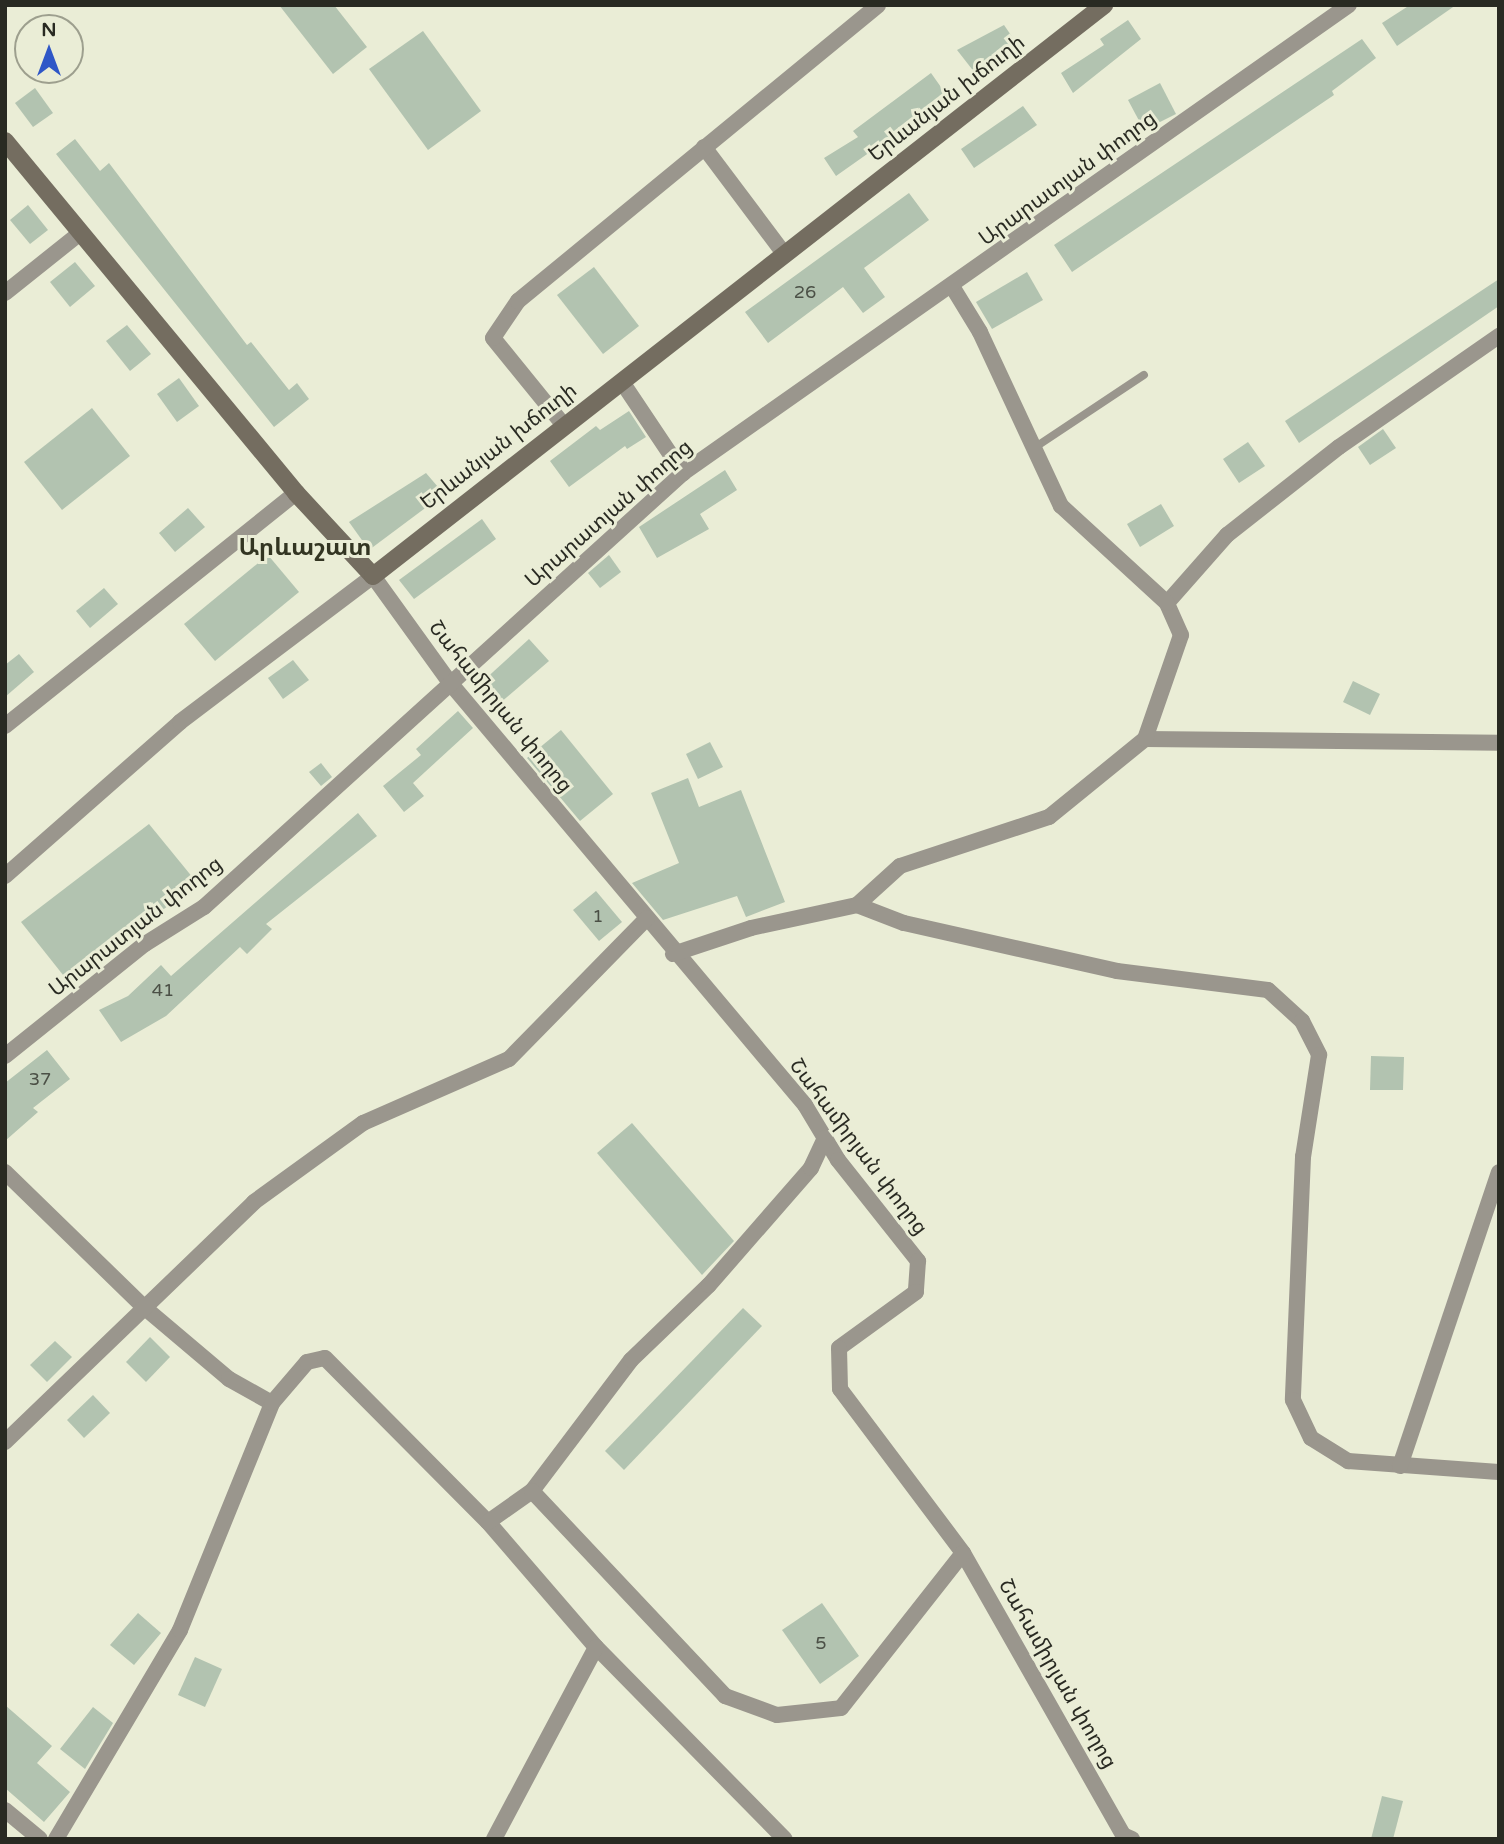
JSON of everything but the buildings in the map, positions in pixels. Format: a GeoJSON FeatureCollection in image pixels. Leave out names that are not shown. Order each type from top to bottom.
{"type":"FeatureCollection","features":[{"type":"Feature","properties":{"kind":"main road","name":"Երևանյան խճուղի"},"geometry":{"type":"LineString","coordinates":[[373,576],[562,424],[622,382],[1104,5]]}},
{"type":"Feature","properties":{"kind":"main road"},"geometry":{"type":"LineString","coordinates":[[5,141],[79,234],[296,493],[373,576]]}},
{"type":"Feature","properties":{"kind":"street"},"geometry":{"type":"LineString","coordinates":[[562,424],[493,338],[518,301],[878,5]]}},
{"type":"Feature","properties":{"kind":"street","name":"Արարատյան փողոց"},"geometry":{"type":"LineString","coordinates":[[5,1056],[145,944],[204,906],[683,472],[953,288],[1349,5]]}},
{"type":"Feature","properties":{"kind":"street"},"geometry":{"type":"LineString","coordinates":[[704,147],[785,255]]}},
{"type":"Feature","properties":{"kind":"street"},"geometry":{"type":"LineString","coordinates":[[5,293],[79,234]]}},
{"type":"Feature","properties":{"kind":"street"},"geometry":{"type":"LineString","coordinates":[[673,954],[751,928],[857,905],[900,866],[1049,817],[1145,739],[1181,635],[1167,603],[1061,506],[980,332],[953,288]]}},
{"type":"Feature","properties":{"kind":"street"},"geometry":{"type":"LineString","coordinates":[[1167,603],[1227,536],[1339,447],[1499,336]]}},
{"type":"Feature","properties":{"kind":"street"},"geometry":{"type":"LineString","coordinates":[[622,382],[683,472]]}},
{"type":"Feature","properties":{"kind":"street"},"geometry":{"type":"LineString","coordinates":[[5,726],[296,493]]}},
{"type":"Feature","properties":{"kind":"street"},"geometry":{"type":"LineString","coordinates":[[5,877],[180,722],[373,576]]}},
{"type":"Feature","properties":{"kind":"street","name":"Շահամիրյան փողոց"},"geometry":{"type":"LineString","coordinates":[[373,576],[451,684],[647,918],[673,954],[805,1105],[825,1138],[918,1261],[916,1292],[839,1348],[840,1389],[963,1553],[1124,1835],[1132,1839]]}},
{"type":"Feature","properties":{"kind":"street"},"geometry":{"type":"LineString","coordinates":[[1145,739],[1499,743]]}},
{"type":"Feature","properties":{"kind":"street"},"geometry":{"type":"LineString","coordinates":[[857,905],[904,923],[1117,971],[1268,990],[1302,1021],[1319,1055],[1302,1170],[1293,1400],[1311,1438],[1348,1461],[1499,1472]]}},
{"type":"Feature","properties":{"kind":"street"},"geometry":{"type":"LineString","coordinates":[[5,1442],[254,1202],[363,1123],[509,1059],[647,918]]}},
{"type":"Feature","properties":{"kind":"street"},"geometry":{"type":"LineString","coordinates":[[488,1522],[532,1491],[631,1360],[709,1285],[811,1168],[825,1138]]}},
{"type":"Feature","properties":{"kind":"street"},"geometry":{"type":"LineString","coordinates":[[5,1172],[145,1308],[229,1380],[272,1403]]}},
{"type":"Feature","properties":{"kind":"street"},"geometry":{"type":"LineString","coordinates":[[1400,1466],[1499,1172]]}},
{"type":"Feature","properties":{"kind":"street"},"geometry":{"type":"LineString","coordinates":[[56,1839],[180,1630],[272,1403],[307,1362],[325,1358],[488,1522],[596,1647],[785,1839]]}},
{"type":"Feature","properties":{"kind":"street"},"geometry":{"type":"LineString","coordinates":[[532,1491],[725,1696],[777,1715],[841,1708],[963,1553]]}},
{"type":"Feature","properties":{"kind":"street"},"geometry":{"type":"LineString","coordinates":[[494,1839],[596,1647]]}},
{"type":"Feature","properties":{"kind":"street"},"geometry":{"type":"LineString","coordinates":[[5,1810],[40,1839]]}},
{"type":"Feature","properties":{"kind":"lane"},"geometry":{"type":"LineString","coordinates":[[1034,448],[1144,375]]}},
{"type":"Feature","properties":{"kind":"district","name":"Արևաշատ"},"geometry":{"type":"Point","coordinates":[305,548]}}]}
